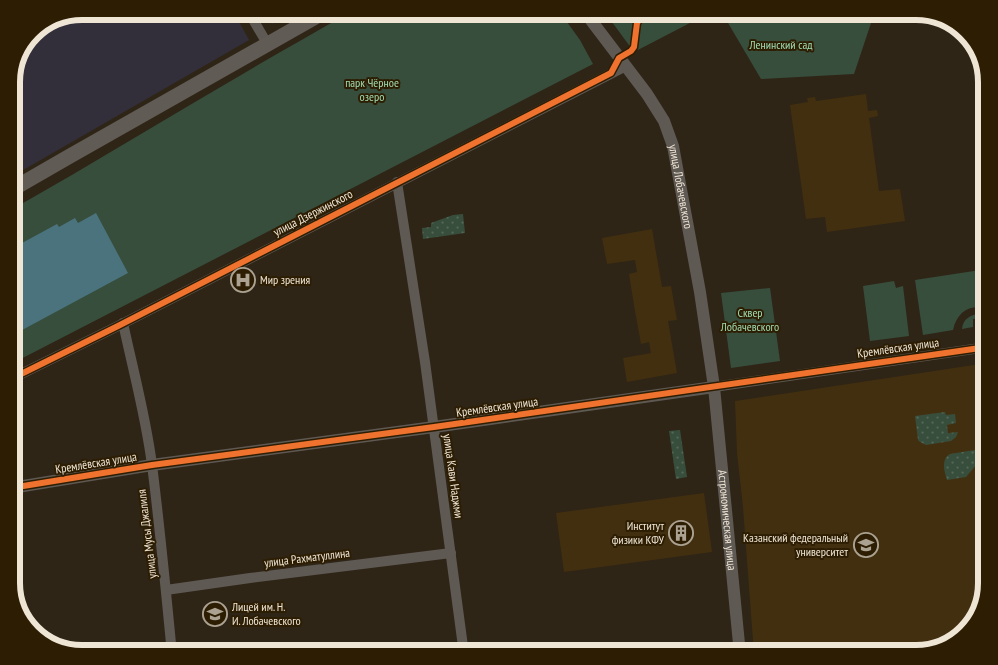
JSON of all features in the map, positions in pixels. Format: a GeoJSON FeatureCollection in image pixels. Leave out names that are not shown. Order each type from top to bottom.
{"type":"FeatureCollection","features":[{"type":"Feature","properties":{"kind":"main road"},"geometry":{"type":"LineString","coordinates":[[20,185],[311,20]]}},
{"type":"Feature","properties":{"kind":"street"},"geometry":{"type":"LineString","coordinates":[[253,20],[268,45]]}},
{"type":"Feature","properties":{"kind":"street","name":"улица Лобачевского"},"geometry":{"type":"LineString","coordinates":[[591,20],[647,94],[664,121],[673,146],[700,292],[714,387]]}},
{"type":"Feature","properties":{"kind":"street","name":"улица Дзержинского"},"geometry":{"type":"LineString","coordinates":[[20,374],[626,66]]}},
{"type":"Feature","properties":{"kind":"street","name":"улица Кави Наджми"},"geometry":{"type":"LineString","coordinates":[[397,182],[425,362],[463,645]]}},
{"type":"Feature","properties":{"kind":"street","name":"улица Мусы Джалиля"},"geometry":{"type":"LineString","coordinates":[[123,323],[143,413],[152,465],[171,645]]}},
{"type":"Feature","properties":{"kind":"street","name":"Кремлёвская улица"},"geometry":{"type":"LineString","coordinates":[[20,487],[152,465],[434,427],[978,348]]}},
{"type":"Feature","properties":{"kind":"street","name":"Астрономическая улица"},"geometry":{"type":"LineString","coordinates":[[714,387],[739,645]]}},
{"type":"Feature","properties":{"kind":"street","name":"улица Рахматуллина"},"geometry":{"type":"LineString","coordinates":[[166,590],[451,553]]}},
{"type":"Feature","properties":{"kind":"shaded area"},"geometry":{"type":"Polygon","coordinates":[[[82,20],[238,20],[249,40],[20,172],[20,78],[22,66],[33,44],[51,28],[62,23],[82,20]]]}},
{"type":"Feature","properties":{"kind":"shaded area"},"geometry":{"type":"Polygon","coordinates":[[[270,20],[279,20],[272,24],[270,20]]]}},
{"type":"Feature","properties":{"kind":"shaded area"},"geometry":{"type":"Polygon","coordinates":[[[866,94],[868,111],[877,110],[878,116],[869,118],[879,191],[900,189],[905,221],[827,232],[825,217],[806,219],[790,105],[808,102],[807,98],[815,97],[816,101],[866,94]]]}},
{"type":"Feature","properties":{"kind":"shaded area"},"geometry":{"type":"Polygon","coordinates":[[[652,229],[662,287],[671,286],[677,320],[668,321],[677,373],[627,382],[623,358],[651,353],[649,342],[641,344],[635,311],[629,274],[637,272],[635,260],[607,264],[602,238],[652,229]]]}},
{"type":"Feature","properties":{"kind":"shaded area","name":"Казанский федеральный университет"},"geometry":{"type":"Polygon","coordinates":[[[978,364],[978,582],[976,599],[972,610],[957,629],[936,642],[916,645],[753,645],[737,453],[735,401],[978,364]]]}},
{"type":"Feature","properties":{"kind":"shaded area","name":"Казанский федеральный университет"},"geometry":{"type":"Polygon","coordinates":[[[704,493],[712,552],[564,572],[556,513],[704,493]]]}},
{"type":"Feature","properties":{"kind":"green space","name":"парк Чёрное озеро"},"geometry":{"type":"Polygon","coordinates":[[[337,20],[566,20],[580,40],[593,64],[20,359],[20,205],[337,20]]]}},
{"type":"Feature","properties":{"kind":"green space"},"geometry":{"type":"Polygon","coordinates":[[[611,20],[696,20],[634,52],[611,20]]]}},
{"type":"Feature","properties":{"kind":"green space","name":"Ленинский сад"},"geometry":{"type":"Polygon","coordinates":[[[726,20],[872,20],[854,74],[761,79],[726,20]]]}},
{"type":"Feature","properties":{"kind":"green space"},"geometry":{"type":"Polygon","coordinates":[[[463,214],[465,233],[423,239],[422,228],[431,227],[431,223],[453,215],[463,214]]]}},
{"type":"Feature","properties":{"kind":"green space"},"geometry":{"type":"Polygon","coordinates":[[[978,270],[978,307],[964,311],[957,319],[953,330],[923,335],[915,280],[978,270]]]}},
{"type":"Feature","properties":{"kind":"green space"},"geometry":{"type":"Polygon","coordinates":[[[894,281],[896,288],[903,286],[909,336],[870,341],[863,286],[894,281]]]}},
{"type":"Feature","properties":{"kind":"green space","name":"Сквер Лобачевского"},"geometry":{"type":"Polygon","coordinates":[[[770,288],[780,361],[731,368],[721,293],[770,288]]]}},
{"type":"Feature","properties":{"kind":"green space"},"geometry":{"type":"Polygon","coordinates":[[[978,314],[978,318],[973,319],[973,327],[962,329],[967,318],[978,314]]]}},
{"type":"Feature","properties":{"kind":"green space"},"geometry":{"type":"Polygon","coordinates":[[[945,412],[946,415],[955,414],[956,423],[947,425],[948,433],[958,432],[956,437],[951,441],[926,445],[920,442],[918,440],[915,416],[945,412]]]}},
{"type":"Feature","properties":{"kind":"green space"},"geometry":{"type":"Polygon","coordinates":[[[680,430],[687,477],[676,479],[669,431],[680,430]]]}},
{"type":"Feature","properties":{"kind":"green space"},"geometry":{"type":"Polygon","coordinates":[[[978,449],[978,463],[966,477],[947,480],[944,466],[945,459],[950,454],[978,449]]]}},
{"type":"Feature","properties":{"kind":"water"},"geometry":{"type":"Polygon","coordinates":[[[96,213],[128,273],[20,331],[20,244],[57,224],[59,227],[75,218],[78,223],[96,213]]]}},
{"type":"Feature","properties":{"kind":"cycle path"},"geometry":{"type":"LineString","coordinates":[[20,375],[611,73],[619,58],[634,47],[639,20]]}},
{"type":"Feature","properties":{"kind":"cycle path"},"geometry":{"type":"LineString","coordinates":[[20,487],[152,465],[434,427],[978,348]]}},
{"type":"Feature","properties":{"kind":"place","name":"Мир зрения"},"geometry":{"type":"Point","coordinates":[243,280]}},
{"type":"Feature","properties":{"kind":"place","name":"Институт физики КФУ"},"geometry":{"type":"Point","coordinates":[681,533]}},
{"type":"Feature","properties":{"kind":"place","name":"Казанский федеральный университет"},"geometry":{"type":"Point","coordinates":[866,545]}},
{"type":"Feature","properties":{"kind":"place","name":"Лицей им. Н. И. Лобачевского"},"geometry":{"type":"Point","coordinates":[215,614]}}]}
